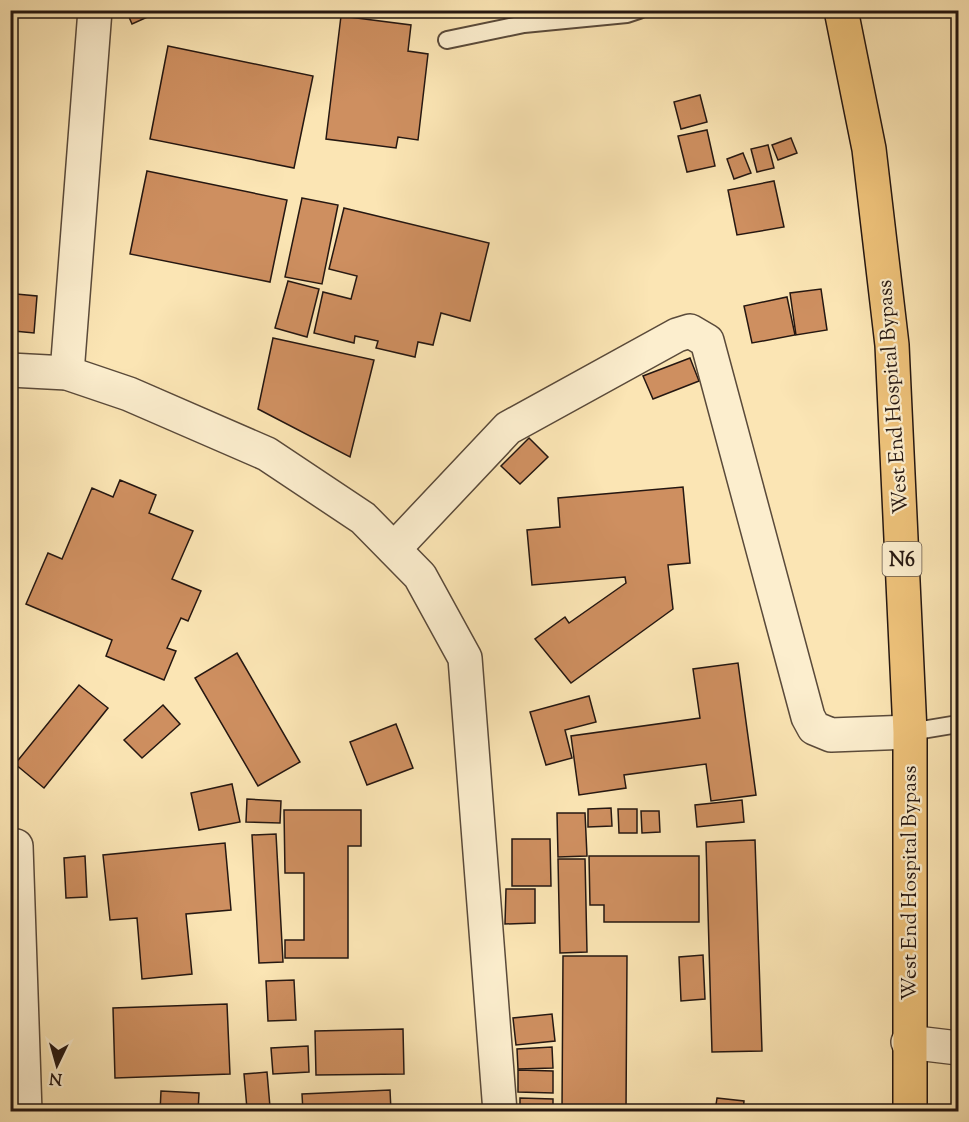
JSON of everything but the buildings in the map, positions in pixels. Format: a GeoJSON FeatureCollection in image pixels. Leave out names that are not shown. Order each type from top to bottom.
{"type":"FeatureCollection","features":[{"type":"Feature","properties":{"kind":"highway","name":"West End Hospital Bypass"},"geometry":{"type":"LineString","coordinates":[[841,10],[869,149],[892,345],[910,732],[908,1042],[910,1112]]}},
{"type":"Feature","properties":{"kind":"street"},"geometry":{"type":"LineString","coordinates":[[67,373],[95,10]]}},
{"type":"Feature","properties":{"kind":"street"},"geometry":{"type":"LineString","coordinates":[[394,549],[507,428],[677,335],[690,331],[707,341],[808,717],[814,728],[831,735],[910,732]]}},
{"type":"Feature","properties":{"kind":"street"},"geometry":{"type":"LineString","coordinates":[[10,370],[67,373],[129,394],[267,454],[363,518],[420,576],[465,658],[500,1112]]}},
{"type":"Feature","properties":{"kind":"street"},"geometry":{"type":"LineString","coordinates":[[16,846],[25,1112]]}},
{"type":"Feature","properties":{"kind":"street"},"geometry":{"type":"LineString","coordinates":[[908,1042],[958,1048]]}},
{"type":"Feature","properties":{"kind":"lane"},"geometry":{"type":"LineString","coordinates":[[447,40],[524,24],[627,14],[639,10]]}},
{"type":"Feature","properties":{"kind":"lane"},"geometry":{"type":"LineString","coordinates":[[910,732],[958,724]]}}]}
